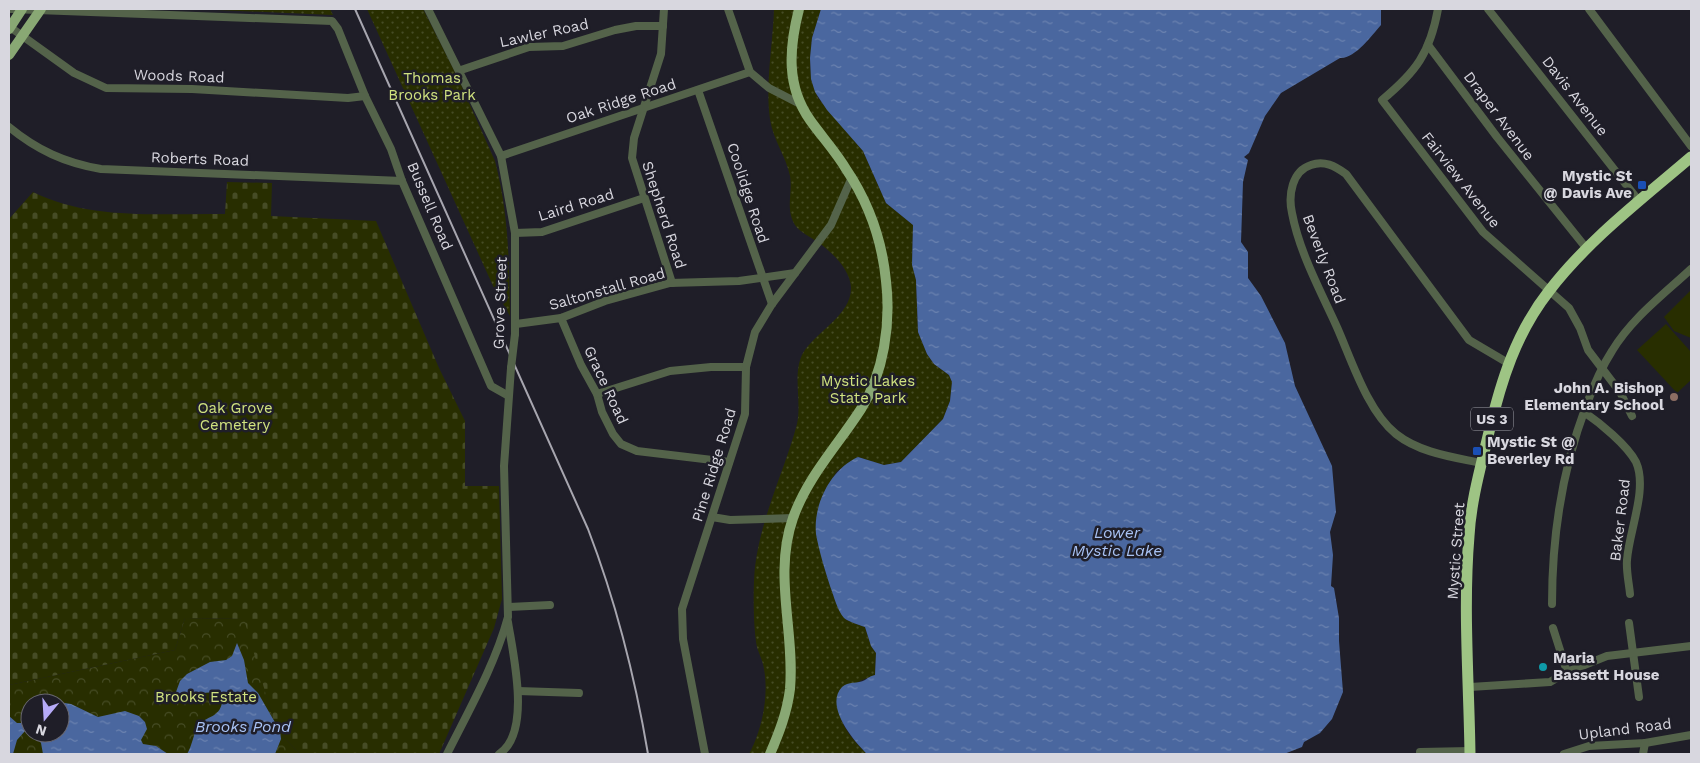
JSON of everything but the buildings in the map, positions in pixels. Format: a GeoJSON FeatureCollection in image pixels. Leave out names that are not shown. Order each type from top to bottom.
{"type":"FeatureCollection","features":[{"type":"Feature","properties":{"kind":"highway","name":"Mystic Street"},"geometry":{"type":"LineString","coordinates":[[1470,753],[1468,549],[1481,463],[1508,363],[1528,322],[1550,289],[1586,249],[1691,157]]}},
{"type":"Feature","properties":{"kind":"main road"},"geometry":{"type":"LineString","coordinates":[[10,28],[22,9]]}},
{"type":"Feature","properties":{"kind":"main road"},"geometry":{"type":"LineString","coordinates":[[9,55],[41,9]]}},
{"type":"Feature","properties":{"kind":"main road"},"geometry":{"type":"LineString","coordinates":[[770,754],[784,721],[790,690],[783,575],[793,518],[815,473],[866,401],[882,354],[888,305],[883,261],[867,205],[852,178],[800,104],[793,82],[791,61],[799,9]]}},
{"type":"Feature","properties":{"kind":"street"},"geometry":{"type":"LineString","coordinates":[[11,9],[41,9]]}},
{"type":"Feature","properties":{"kind":"street","name":"Bussell Road"},"geometry":{"type":"LineString","coordinates":[[41,9],[332,21],[338,29],[365,96],[391,149],[402,181],[491,386],[507,395]]}},
{"type":"Feature","properties":{"kind":"street","name":"Grove Street"},"geometry":{"type":"LineString","coordinates":[[428,9],[461,70],[501,156],[515,233],[516,324],[507,395],[504,466],[508,617],[503,636],[487,672],[447,754]]}},
{"type":"Feature","properties":{"kind":"street","name":"Shepherd Road"},"geometry":{"type":"LineString","coordinates":[[664,9],[661,54],[634,138],[632,158],[672,283]]}},
{"type":"Feature","properties":{"kind":"street"},"geometry":{"type":"LineString","coordinates":[[728,9],[750,72],[769,88],[800,104]]}},
{"type":"Feature","properties":{"kind":"street"},"geometry":{"type":"LineString","coordinates":[[1428,46],[1435,27],[1438,9]]}},
{"type":"Feature","properties":{"kind":"street","name":"Davis Avenue"},"geometry":{"type":"LineString","coordinates":[[1488,9],[1639,201]]}},
{"type":"Feature","properties":{"kind":"street"},"geometry":{"type":"LineString","coordinates":[[1589,9],[1691,146]]}},
{"type":"Feature","properties":{"kind":"street","name":"Lawler Road"},"geometry":{"type":"LineString","coordinates":[[461,70],[529,47],[563,46],[615,30],[636,26],[663,26]]}},
{"type":"Feature","properties":{"kind":"street","name":"Woods Road"},"geometry":{"type":"LineString","coordinates":[[10,28],[24,35],[74,74],[106,88],[192,89],[348,98],[365,96]]}},
{"type":"Feature","properties":{"kind":"street","name":"Fairview Avenue"},"geometry":{"type":"LineString","coordinates":[[1428,46],[1411,75],[1382,100],[1483,232],[1518,265],[1550,289],[1569,308],[1580,328],[1588,350],[1620,392],[1632,416]]}},
{"type":"Feature","properties":{"kind":"street","name":"Draper Avenue"},"geometry":{"type":"LineString","coordinates":[[1428,46],[1586,249]]}},
{"type":"Feature","properties":{"kind":"street","name":"Oak Ridge Road"},"geometry":{"type":"LineString","coordinates":[[501,156],[750,72]]}},
{"type":"Feature","properties":{"kind":"street","name":"Coolidge Road"},"geometry":{"type":"LineString","coordinates":[[698,90],[726,165],[761,277],[772,304]]}},
{"type":"Feature","properties":{"kind":"street","name":"Roberts Road"},"geometry":{"type":"LineString","coordinates":[[9,127],[30,144],[56,158],[102,169],[402,181]]}},
{"type":"Feature","properties":{"kind":"street","name":"Beverly Road"},"geometry":{"type":"LineString","coordinates":[[1481,463],[1430,451],[1410,443],[1395,433],[1382,418],[1356,370],[1298,236],[1291,212],[1292,185],[1297,175],[1305,167],[1315,163],[1327,163],[1346,174],[1469,340],[1508,363]]}},
{"type":"Feature","properties":{"kind":"street","name":"Pine Ridge Road"},"geometry":{"type":"LineString","coordinates":[[705,754],[683,639],[682,609],[745,414],[746,367],[755,332],[794,273],[831,225],[852,178]]}},
{"type":"Feature","properties":{"kind":"street","name":"Laird Road"},"geometry":{"type":"LineString","coordinates":[[515,233],[542,232],[644,198]]}},
{"type":"Feature","properties":{"kind":"street"},"geometry":{"type":"LineString","coordinates":[[1552,604],[1552,561],[1558,509],[1575,436],[1584,412],[1612,350],[1631,325],[1649,306],[1691,269]]}},
{"type":"Feature","properties":{"kind":"street","name":"Saltonstall Road"},"geometry":{"type":"LineString","coordinates":[[516,324],[561,318],[605,301],[672,283],[739,281],[794,273]]}},
{"type":"Feature","properties":{"kind":"street","name":"Grace Road"},"geometry":{"type":"LineString","coordinates":[[561,318],[609,427],[621,444],[637,451],[694,456],[730,462]]}},
{"type":"Feature","properties":{"kind":"street"},"geometry":{"type":"LineString","coordinates":[[596,394],[670,371],[711,367],[746,367]]}},
{"type":"Feature","properties":{"kind":"street","name":"Baker Road"},"geometry":{"type":"LineString","coordinates":[[1584,412],[1600,423],[1626,450],[1635,461],[1639,471],[1640,492],[1626,562],[1630,594]]}},
{"type":"Feature","properties":{"kind":"street"},"geometry":{"type":"LineString","coordinates":[[712,517],[730,520],[793,518]]}},
{"type":"Feature","properties":{"kind":"street"},"geometry":{"type":"LineString","coordinates":[[509,607],[550,605]]}},
{"type":"Feature","properties":{"kind":"street","name":"Grove Street"},"geometry":{"type":"LineString","coordinates":[[503,753],[514,730],[518,712],[518,691],[508,617]]}},
{"type":"Feature","properties":{"kind":"street"},"geometry":{"type":"LineString","coordinates":[[1629,623],[1631,652],[1639,697]]}},
{"type":"Feature","properties":{"kind":"street"},"geometry":{"type":"LineString","coordinates":[[1553,628],[1567,672]]}},
{"type":"Feature","properties":{"kind":"street"},"geometry":{"type":"LineString","coordinates":[[1470,688],[1550,682],[1567,672],[1600,658],[1631,652],[1691,646]]}},
{"type":"Feature","properties":{"kind":"street"},"geometry":{"type":"LineString","coordinates":[[518,691],[579,693]]}},
{"type":"Feature","properties":{"kind":"street","name":"Upland Road"},"geometry":{"type":"LineString","coordinates":[[1564,754],[1577,748],[1590,746],[1645,743],[1691,735]]}},
{"type":"Feature","properties":{"kind":"street"},"geometry":{"type":"LineString","coordinates":[[1644,754],[1645,743]]}},
{"type":"Feature","properties":{"kind":"street"},"geometry":{"type":"LineString","coordinates":[[1420,754],[1420,752],[1470,753]]}},
{"type":"Feature","properties":{"kind":"green space"},"geometry":{"type":"Polygon","coordinates":[[[193,9],[330,9],[333,15],[193,9]]]}},
{"type":"Feature","properties":{"kind":"green space","name":"Thomas Brooks Park"},"geometry":{"type":"Polygon","coordinates":[[[367,9],[423,9],[457,76],[495,161],[500,181],[506,219],[510,316],[494,288],[367,9]]]}},
{"type":"Feature","properties":{"kind":"green space","name":"Mystic Lakes State Park"},"geometry":{"type":"Polygon","coordinates":[[[774,9],[821,9],[812,38],[810,58],[811,79],[818,98],[863,151],[886,203],[913,225],[912,264],[916,280],[918,332],[927,354],[934,364],[949,375],[952,382],[950,401],[943,419],[901,462],[884,465],[858,457],[837,471],[822,497],[816,533],[825,570],[836,603],[846,620],[865,627],[871,646],[876,653],[875,675],[856,683],[839,694],[838,703],[841,720],[854,741],[867,754],[749,754],[761,724],[766,690],[763,663],[757,647],[754,619],[754,575],[758,548],[767,512],[797,424],[799,406],[798,369],[800,361],[809,345],[846,306],[850,297],[851,287],[847,273],[837,259],[799,229],[795,225],[790,213],[790,176],[770,119],[769,78],[774,9]]]}},
{"type":"Feature","properties":{"kind":"green space","name":"Oak Grove Cemetery"},"geometry":{"type":"Polygon","coordinates":[[[227,182],[272,183],[271,216],[376,221],[439,368],[465,421],[465,486],[499,486],[502,599],[494,628],[439,754],[300,754],[276,729],[244,619],[185,618],[175,650],[9,685],[9,219],[33,192],[79,208],[127,214],[225,214],[227,182]]]}},
{"type":"Feature","properties":{"kind":"green space"},"geometry":{"type":"Polygon","coordinates":[[[1691,290],[1691,338],[1674,331],[1664,317],[1691,290]]]}},
{"type":"Feature","properties":{"kind":"green space"},"geometry":{"type":"Polygon","coordinates":[[[1666,324],[1691,352],[1691,380],[1677,393],[1637,350],[1666,324]]]}},
{"type":"Feature","properties":{"kind":"green space","name":"Brooks Estate"},"geometry":{"type":"Polygon","coordinates":[[[185,618],[245,619],[276,729],[300,754],[9,754],[9,685],[175,650],[185,618]]]}},
{"type":"Feature","properties":{"kind":"water","name":"Lower Mystic Lake"},"geometry":{"type":"Polygon","coordinates":[[[821,9],[1381,9],[1381,25],[1357,51],[1340,58],[1281,93],[1265,116],[1249,153],[1244,157],[1248,160],[1243,182],[1241,242],[1248,252],[1248,278],[1261,296],[1285,343],[1295,386],[1332,466],[1336,512],[1330,532],[1333,555],[1331,586],[1334,588],[1339,618],[1343,692],[1332,719],[1320,733],[1304,742],[1302,747],[1284,754],[867,754],[855,741],[843,723],[836,704],[837,695],[844,685],[862,681],[875,675],[876,653],[871,646],[865,627],[844,618],[839,611],[824,567],[816,534],[817,511],[832,479],[848,463],[858,457],[884,465],[901,462],[943,419],[950,401],[952,382],[949,375],[934,364],[927,354],[918,332],[916,280],[912,265],[913,225],[886,203],[863,151],[827,110],[815,92],[811,79],[810,58],[812,38],[821,9]]]}},
{"type":"Feature","properties":{"kind":"water","name":"Brooks Pond"},"geometry":{"type":"Polygon","coordinates":[[[237,643],[244,660],[248,683],[258,693],[280,731],[281,739],[275,754],[187,754],[200,723],[213,716],[220,709],[223,695],[215,692],[179,695],[176,692],[180,681],[187,674],[210,662],[226,660],[232,656],[237,643]]]}},
{"type":"Feature","properties":{"kind":"water","name":"Brooks Pond"},"geometry":{"type":"Polygon","coordinates":[[[70,704],[98,717],[125,711],[139,716],[145,722],[147,729],[141,740],[143,744],[156,746],[168,754],[43,754],[41,743],[70,743],[70,704]]]}},
{"type":"Feature","properties":{"kind":"water"},"geometry":{"type":"Polygon","coordinates":[[[9,716],[17,723],[20,723],[20,737],[17,740],[13,754],[9,754],[9,716]]]}},
{"type":"Feature","properties":{"kind":"railway"},"geometry":{"type":"LineString","coordinates":[[355,9],[588,529],[624,640],[648,754]]}},
{"type":"Feature","properties":{"kind":"place","name":"Mystic St @ Davis Ave"},"geometry":{"type":"Point","coordinates":[1642,185]}},
{"type":"Feature","properties":{"kind":"place","name":"John A. Bishop Elementary School"},"geometry":{"type":"Point","coordinates":[1674,397]}},
{"type":"Feature","properties":{"kind":"place","name":"Mystic St @ Beverley Rd"},"geometry":{"type":"Point","coordinates":[1477,451]}},
{"type":"Feature","properties":{"kind":"place","name":"Maria Bassett House"},"geometry":{"type":"Point","coordinates":[1543,667]}}]}
